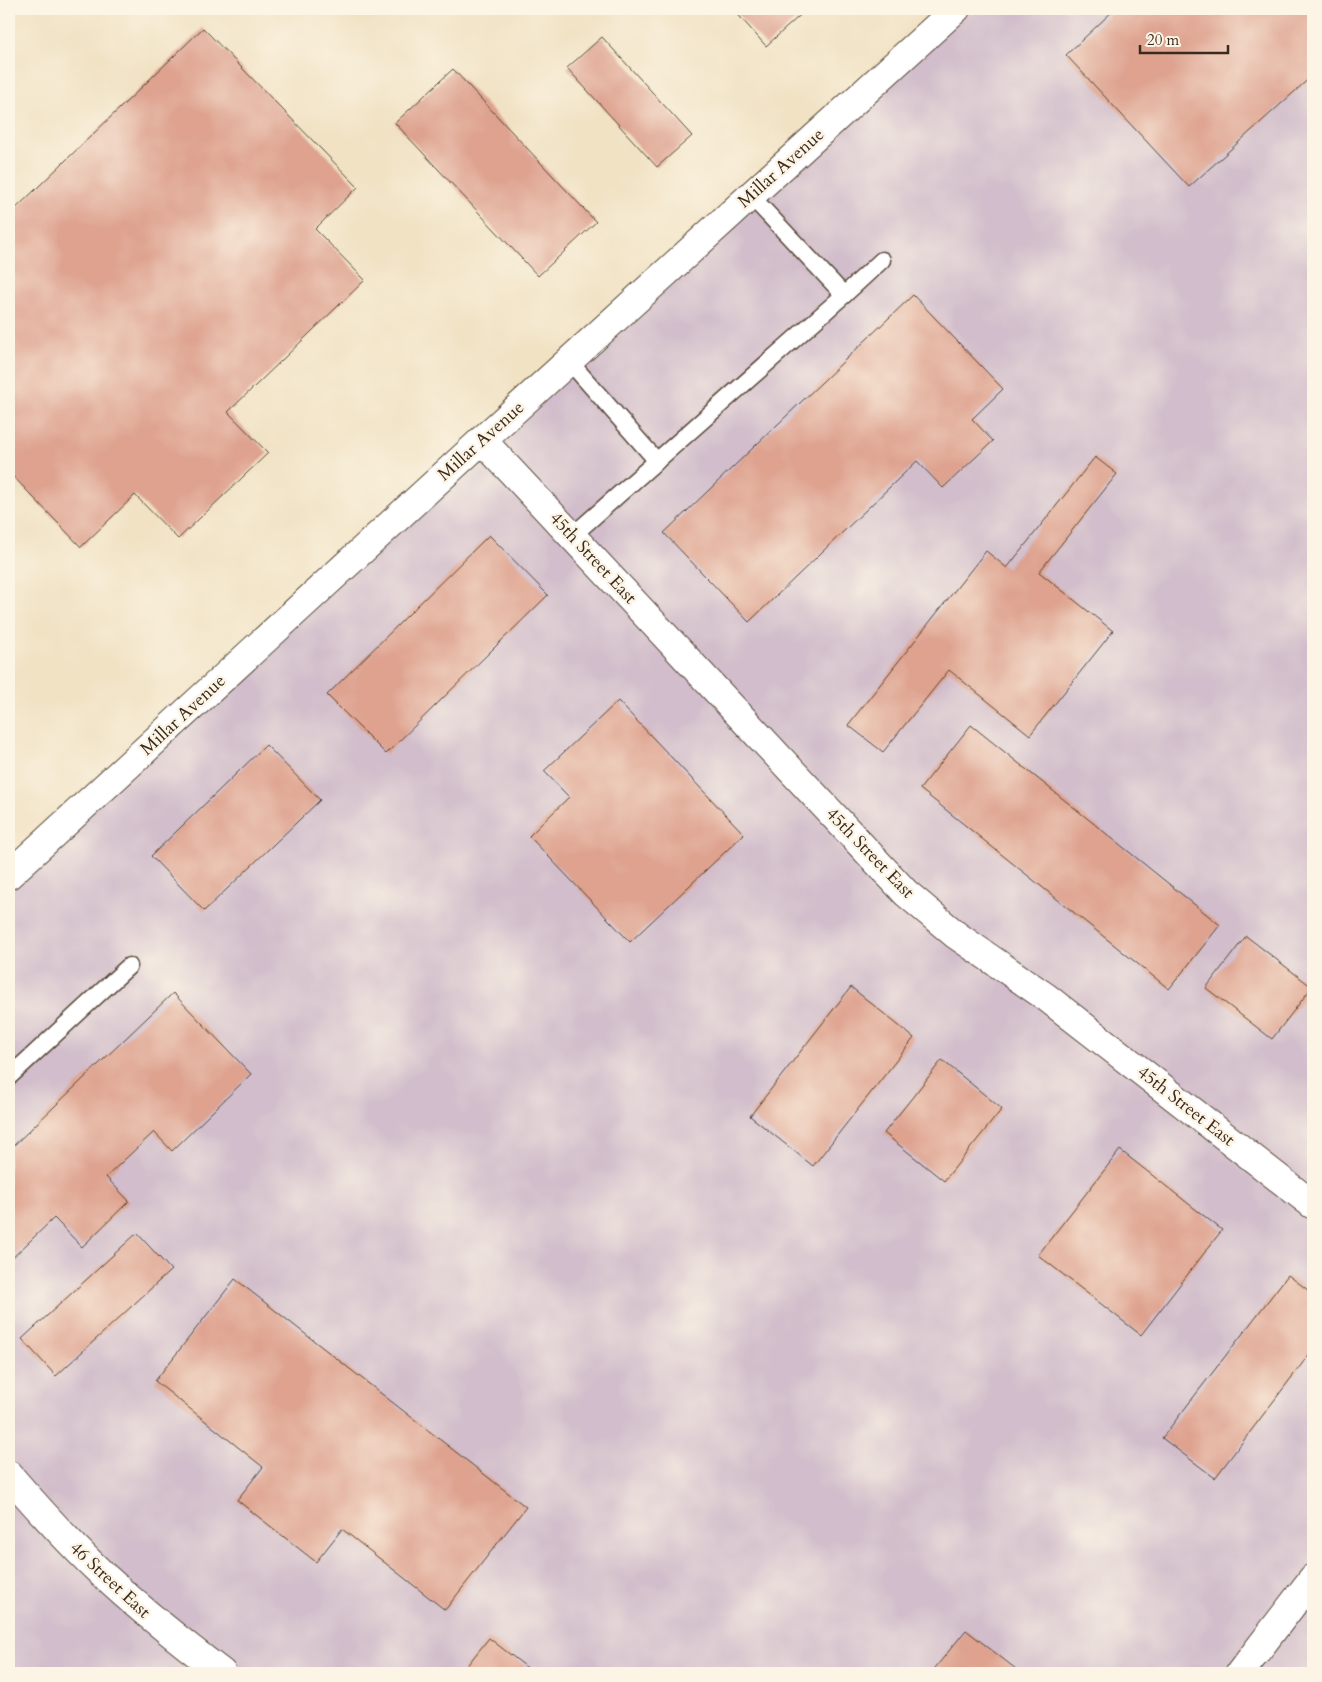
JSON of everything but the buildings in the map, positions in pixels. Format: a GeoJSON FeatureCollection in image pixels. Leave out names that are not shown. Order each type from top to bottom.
{"type":"FeatureCollection","features":[{"type":"Feature","properties":{"kind":"street","name":"Millar Avenue"},"geometry":{"type":"LineString","coordinates":[[9,875],[482,440],[956,9]]}},
{"type":"Feature","properties":{"kind":"street","name":"45th Street East"},"geometry":{"type":"LineString","coordinates":[[482,440],[906,892],[956,935],[1046,997],[1313,1205]]}},
{"type":"Feature","properties":{"kind":"street","name":"46 Street East"},"geometry":{"type":"LineString","coordinates":[[9,1475],[67,1540],[111,1582],[157,1623],[222,1673]]}},
{"type":"Feature","properties":{"kind":"street"},"geometry":{"type":"LineString","coordinates":[[1240,1673],[1313,1578]]}},
{"type":"Feature","properties":{"kind":"lane"},"geometry":{"type":"LineString","coordinates":[[751,196],[844,295]]}},
{"type":"Feature","properties":{"kind":"lane"},"geometry":{"type":"LineString","coordinates":[[572,536],[882,260]]}},
{"type":"Feature","properties":{"kind":"lane"},"geometry":{"type":"LineString","coordinates":[[570,361],[657,461]]}},
{"type":"Feature","properties":{"kind":"lane"},"geometry":{"type":"LineString","coordinates":[[9,1077],[129,966]]}},
{"type":"Feature","properties":{"kind":"shaded area"},"geometry":{"type":"Polygon","coordinates":[[[956,9],[1313,9],[1313,1673],[9,1673],[9,875],[956,9]]]}}]}
